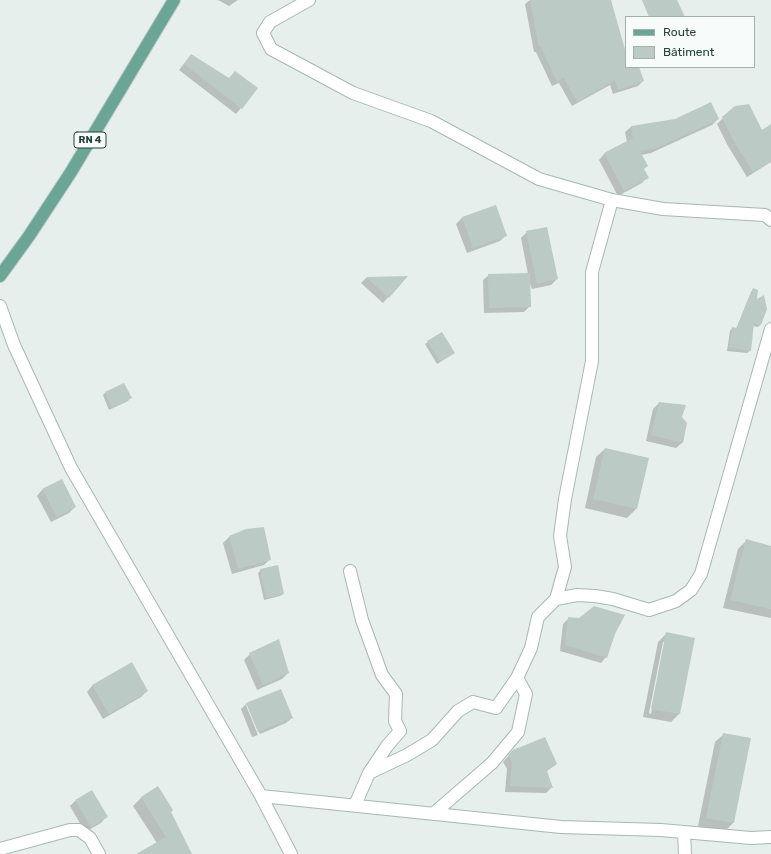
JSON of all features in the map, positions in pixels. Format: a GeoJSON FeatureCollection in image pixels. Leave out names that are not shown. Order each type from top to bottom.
{"type":"FeatureCollection","features":[{"type":"Feature","properties":{"kind":"main road","name":"RN 4"},"geometry":{"type":"LineString","coordinates":[[0,276],[29,236],[71,172],[174,0]]}},
{"type":"Feature","properties":{"kind":"street"},"geometry":{"type":"LineString","coordinates":[[309,0],[270,22],[263,33],[271,49],[353,93],[431,121],[539,179],[612,200],[663,209],[765,215],[771,220]]}},
{"type":"Feature","properties":{"kind":"street"},"geometry":{"type":"LineString","coordinates":[[369,773],[407,755],[432,740],[458,711],[473,702],[496,708],[518,678],[531,648],[538,617],[556,599],[565,567],[560,536],[565,499],[592,361],[592,272],[612,200]]}},
{"type":"Feature","properties":{"kind":"street"},"geometry":{"type":"LineString","coordinates":[[0,306],[14,344],[72,468],[261,796],[291,854]]}},
{"type":"Feature","properties":{"kind":"street"},"geometry":{"type":"LineString","coordinates":[[556,599],[577,594],[596,596],[613,599],[649,610],[676,601],[691,590],[701,574],[771,329]]}},
{"type":"Feature","properties":{"kind":"street"},"geometry":{"type":"LineString","coordinates":[[350,571],[362,620],[382,675],[396,694],[395,721],[400,731],[387,746],[369,773],[355,805]]}},
{"type":"Feature","properties":{"kind":"street"},"geometry":{"type":"LineString","coordinates":[[433,814],[492,763],[518,732],[526,694],[518,678]]}},
{"type":"Feature","properties":{"kind":"street"},"geometry":{"type":"LineString","coordinates":[[261,796],[561,827],[661,830],[751,838],[771,837]]}},
{"type":"Feature","properties":{"kind":"street"},"geometry":{"type":"LineString","coordinates":[[0,849],[70,830],[79,830],[90,838],[99,854]]}},
{"type":"Feature","properties":{"kind":"street"},"geometry":{"type":"LineString","coordinates":[[684,832],[685,854]]}},
{"type":"Feature","properties":{"kind":"building"},"geometry":{"type":"Polygon","coordinates":[[[530,0],[611,0],[625,49],[625,68],[639,68],[644,81],[618,90],[615,80],[577,102],[564,78],[557,82],[541,47],[539,47],[530,0]]]}},
{"type":"Feature","properties":{"kind":"building"},"geometry":{"type":"Polygon","coordinates":[[[642,0],[677,0],[685,16],[649,16],[642,0]]]}},
{"type":"Feature","properties":{"kind":"building"},"geometry":{"type":"Polygon","coordinates":[[[191,54],[229,78],[235,71],[258,88],[242,109],[184,64],[191,54]]]}},
{"type":"Feature","properties":{"kind":"building"},"geometry":{"type":"Polygon","coordinates":[[[711,102],[719,119],[657,148],[640,151],[648,166],[644,169],[649,178],[624,191],[604,153],[633,138],[631,126],[675,119],[711,102]]]}},
{"type":"Feature","properties":{"kind":"building"},"geometry":{"type":"Polygon","coordinates":[[[749,104],[762,130],[771,124],[771,161],[753,172],[733,140],[722,117],[735,106],[749,104]]]}},
{"type":"Feature","properties":{"kind":"building"},"geometry":{"type":"Polygon","coordinates":[[[496,205],[507,236],[473,248],[462,217],[496,205]]]}},
{"type":"Feature","properties":{"kind":"building"},"geometry":{"type":"Polygon","coordinates":[[[547,227],[558,279],[537,284],[526,231],[547,227]]]}},
{"type":"Feature","properties":{"kind":"building"},"geometry":{"type":"Polygon","coordinates":[[[530,273],[531,307],[489,308],[488,274],[530,273]]]}},
{"type":"Feature","properties":{"kind":"building"},"geometry":{"type":"Polygon","coordinates":[[[408,276],[389,298],[366,277],[408,276]]]}},
{"type":"Feature","properties":{"kind":"building"},"geometry":{"type":"Polygon","coordinates":[[[753,288],[758,290],[757,299],[764,295],[767,309],[761,325],[754,323],[751,351],[729,348],[732,327],[737,328],[753,288]]]}},
{"type":"Feature","properties":{"kind":"building"},"geometry":{"type":"Polygon","coordinates":[[[442,332],[455,353],[440,362],[427,341],[442,332]]]}},
{"type":"Feature","properties":{"kind":"building"},"geometry":{"type":"Polygon","coordinates":[[[124,383],[132,398],[112,408],[105,392],[124,383]]]}},
{"type":"Feature","properties":{"kind":"building"},"geometry":{"type":"Polygon","coordinates":[[[659,402],[686,405],[682,417],[687,423],[683,443],[651,435],[659,402]]]}},
{"type":"Feature","properties":{"kind":"building"},"geometry":{"type":"Polygon","coordinates":[[[605,448],[649,458],[637,509],[593,499],[605,448]]]}},
{"type":"Feature","properties":{"kind":"building"},"geometry":{"type":"Polygon","coordinates":[[[62,479],[76,507],[57,517],[42,489],[62,479]]]}},
{"type":"Feature","properties":{"kind":"building"},"geometry":{"type":"Polygon","coordinates":[[[264,527],[271,560],[238,569],[229,536],[246,529],[264,527]]]}},
{"type":"Feature","properties":{"kind":"building"},"geometry":{"type":"Polygon","coordinates":[[[746,539],[771,546],[771,609],[730,600],[746,539]]]}},
{"type":"Feature","properties":{"kind":"building"},"geometry":{"type":"Polygon","coordinates":[[[278,565],[284,594],[266,598],[260,569],[278,565]]]}},
{"type":"Feature","properties":{"kind":"building"},"geometry":{"type":"Polygon","coordinates":[[[594,606],[625,615],[615,634],[607,658],[565,645],[568,617],[579,618],[594,606]]]}},
{"type":"Feature","properties":{"kind":"building"},"geometry":{"type":"Polygon","coordinates":[[[666,632],[695,638],[680,714],[651,709],[666,632]]]}},
{"type":"Feature","properties":{"kind":"building"},"geometry":{"type":"Polygon","coordinates":[[[279,639],[289,673],[263,685],[249,653],[279,639]]]}},
{"type":"Feature","properties":{"kind":"building"},"geometry":{"type":"Polygon","coordinates":[[[132,662],[148,691],[109,714],[92,685],[132,662]]]}},
{"type":"Feature","properties":{"kind":"building"},"geometry":{"type":"Polygon","coordinates":[[[281,689],[293,718],[258,732],[246,703],[281,689]]]}},
{"type":"Feature","properties":{"kind":"building"},"geometry":{"type":"Polygon","coordinates":[[[723,733],[751,738],[734,823],[706,818],[723,733]]]}},
{"type":"Feature","properties":{"kind":"building"},"geometry":{"type":"Polygon","coordinates":[[[545,737],[557,764],[547,771],[553,788],[510,786],[512,762],[508,755],[513,750],[545,737]]]}},
{"type":"Feature","properties":{"kind":"building"},"geometry":{"type":"Polygon","coordinates":[[[158,786],[173,810],[171,812],[192,854],[136,854],[166,837],[141,797],[158,786]]]}},
{"type":"Feature","properties":{"kind":"building"},"geometry":{"type":"Polygon","coordinates":[[[92,790],[108,817],[91,827],[75,800],[92,790]]]}}]}
